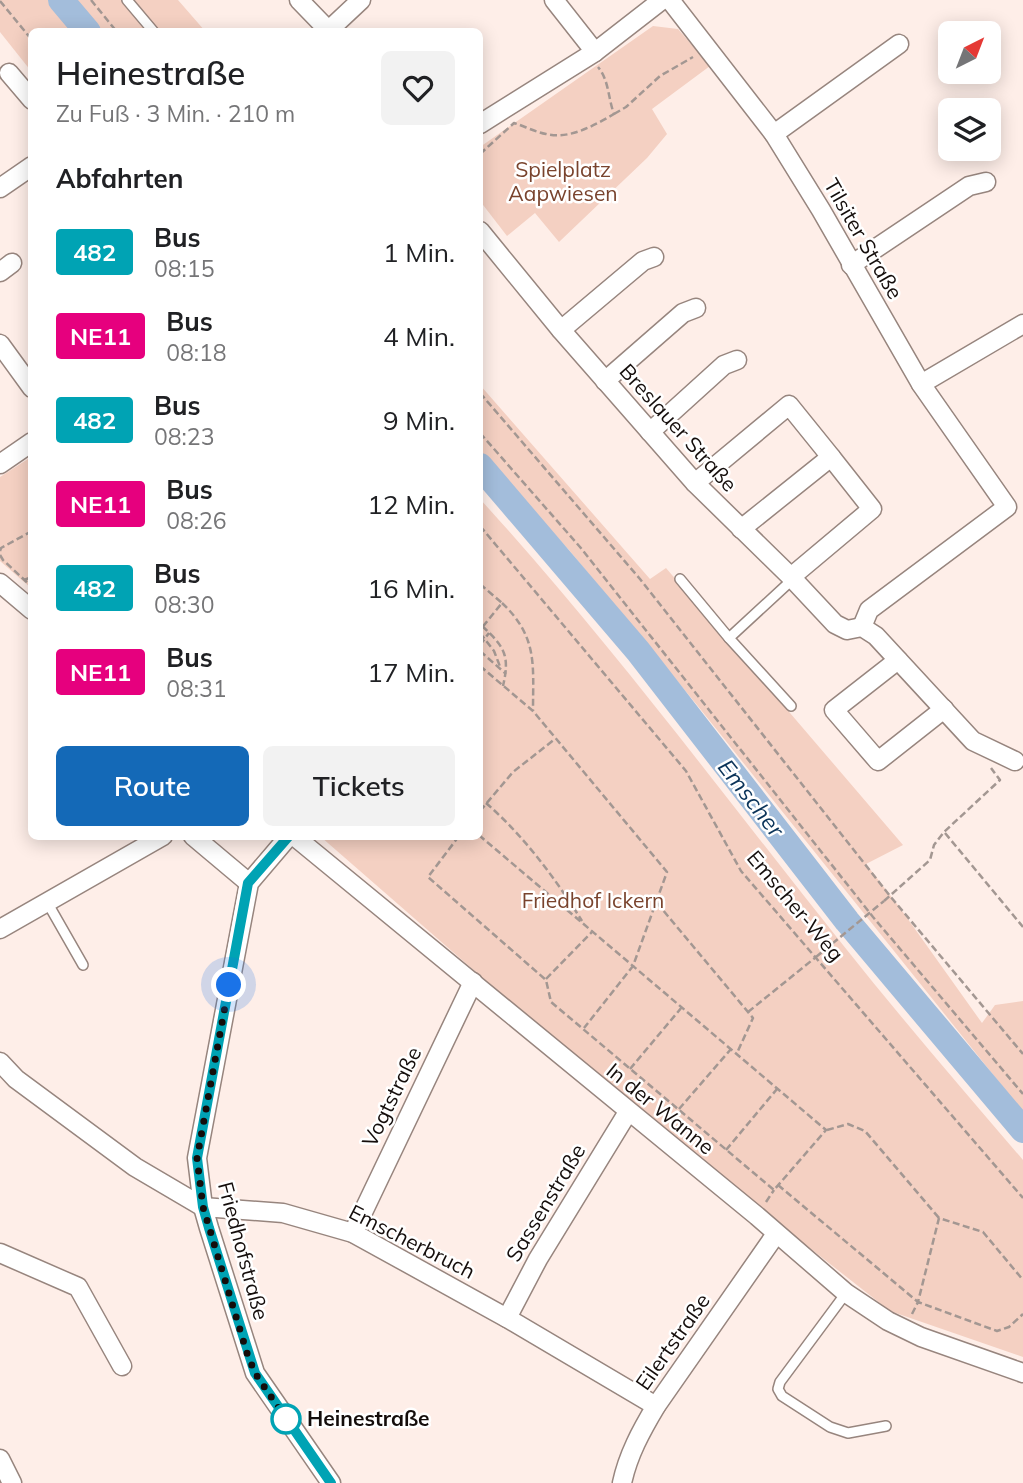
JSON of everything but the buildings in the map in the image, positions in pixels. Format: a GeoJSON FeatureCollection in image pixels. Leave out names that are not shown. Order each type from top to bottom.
{"type":"FeatureCollection","features":[{"type":"Feature","properties":{"kind":"street"},"geometry":{"type":"LineString","coordinates":[[299,0],[326,28]]}},
{"type":"Feature","properties":{"kind":"street"},"geometry":{"type":"LineString","coordinates":[[332,28],[361,0]]}},
{"type":"Feature","properties":{"kind":"street"},"geometry":{"type":"LineString","coordinates":[[554,0],[591,54]]}},
{"type":"Feature","properties":{"kind":"street"},"geometry":{"type":"LineString","coordinates":[[483,122],[591,54],[662,0]]}},
{"type":"Feature","properties":{"kind":"street","name":"Tilsiter Straße"},"geometry":{"type":"LineString","coordinates":[[670,0],[774,134],[921,384],[1007,508]]}},
{"type":"Feature","properties":{"kind":"street"},"geometry":{"type":"LineString","coordinates":[[774,134],[899,44]]}},
{"type":"Feature","properties":{"kind":"street"},"geometry":{"type":"LineString","coordinates":[[9,73],[28,95]]}},
{"type":"Feature","properties":{"kind":"street"},"geometry":{"type":"LineString","coordinates":[[0,188],[28,169]]}},
{"type":"Feature","properties":{"kind":"street"},"geometry":{"type":"LineString","coordinates":[[851,265],[969,186],[986,181]]}},
{"type":"Feature","properties":{"kind":"street","name":"Breslauer Straße"},"geometry":{"type":"LineString","coordinates":[[483,234],[561,330],[695,483],[835,624],[847,630],[865,618],[876,636],[973,741],[1015,761]]}},
{"type":"Feature","properties":{"kind":"street"},"geometry":{"type":"LineString","coordinates":[[561,330],[643,261],[654,257]]}},
{"type":"Feature","properties":{"kind":"street"},"geometry":{"type":"LineString","coordinates":[[605,381],[683,313],[696,308]]}},
{"type":"Feature","properties":{"kind":"street"},"geometry":{"type":"LineString","coordinates":[[921,384],[1023,324]]}},
{"type":"Feature","properties":{"kind":"street"},"geometry":{"type":"LineString","coordinates":[[0,344],[28,383]]}},
{"type":"Feature","properties":{"kind":"street"},"geometry":{"type":"LineString","coordinates":[[650,432],[724,365],[737,360]]}},
{"type":"Feature","properties":{"kind":"street"},"geometry":{"type":"LineString","coordinates":[[0,377],[15,365]]}},
{"type":"Feature","properties":{"kind":"street"},"geometry":{"type":"LineString","coordinates":[[695,483],[789,405],[872,509],[792,578]]}},
{"type":"Feature","properties":{"kind":"street"},"geometry":{"type":"LineString","coordinates":[[3,461],[28,445]]}},
{"type":"Feature","properties":{"kind":"street"},"geometry":{"type":"LineString","coordinates":[[741,529],[831,457]]}},
{"type":"Feature","properties":{"kind":"street"},"geometry":{"type":"LineString","coordinates":[[865,618],[1023,497]]}},
{"type":"Feature","properties":{"kind":"street"},"geometry":{"type":"LineString","coordinates":[[0,583],[28,607]]}},
{"type":"Feature","properties":{"kind":"street"},"geometry":{"type":"LineString","coordinates":[[898,660],[834,710],[878,761],[944,709]]}},
{"type":"Feature","properties":{"kind":"street"},"geometry":{"type":"LineString","coordinates":[[0,929],[156,840]]}},
{"type":"Feature","properties":{"kind":"street"},"geometry":{"type":"LineString","coordinates":[[198,840],[248,883],[287,840]]}},
{"type":"Feature","properties":{"kind":"street","name":"In der Wanne"},"geometry":{"type":"LineString","coordinates":[[296,840],[473,982],[846,1293],[888,1321],[1023,1373]]}},
{"type":"Feature","properties":{"kind":"street","name":"Friedhofstraße"},"geometry":{"type":"LineString","coordinates":[[248,883],[197,1158],[203,1207],[255,1373],[331,1483]]}},
{"type":"Feature","properties":{"kind":"street","name":"Vogtstraße"},"geometry":{"type":"LineString","coordinates":[[353,1233],[473,982]]}},
{"type":"Feature","properties":{"kind":"street","name":"Emscherbruch"},"geometry":{"type":"LineString","coordinates":[[0,1062],[16,1079],[135,1167],[203,1207],[283,1213],[353,1233],[507,1318],[656,1406]]}},
{"type":"Feature","properties":{"kind":"street","name":"Sassenstraße"},"geometry":{"type":"LineString","coordinates":[[507,1318],[538,1259],[628,1112]]}},
{"type":"Feature","properties":{"kind":"street","name":"Eilertstraße"},"geometry":{"type":"LineString","coordinates":[[622,1483],[637,1439],[656,1406],[776,1234]]}},
{"type":"Feature","properties":{"kind":"street"},"geometry":{"type":"LineString","coordinates":[[0,1253],[79,1287],[122,1366]]}},
{"type":"Feature","properties":{"kind":"street"},"geometry":{"type":"LineString","coordinates":[[0,1459],[9,1482]]}},
{"type":"Feature","properties":{"kind":"lane"},"geometry":{"type":"LineString","coordinates":[[127,0],[151,28]]}},
{"type":"Feature","properties":{"kind":"lane"},"geometry":{"type":"LineString","coordinates":[[729,638],[792,578]]}},
{"type":"Feature","properties":{"kind":"lane"},"geometry":{"type":"LineString","coordinates":[[680,579],[791,706]]}},
{"type":"Feature","properties":{"kind":"lane"},"geometry":{"type":"LineString","coordinates":[[47,902],[83,965]]}},
{"type":"Feature","properties":{"kind":"lane"},"geometry":{"type":"LineString","coordinates":[[846,1293],[780,1382],[778,1389],[782,1396],[830,1427],[848,1433],[887,1426]]}},
{"type":"Feature","properties":{"kind":"path"},"geometry":{"type":"LineString","coordinates":[[91,0],[114,28]]}},
{"type":"Feature","properties":{"kind":"path"},"geometry":{"type":"LineString","coordinates":[[0,1],[28,35]]}},
{"type":"Feature","properties":{"kind":"path"},"geometry":{"type":"LineString","coordinates":[[483,150],[514,123],[548,135],[581,131],[626,107],[660,76],[709,47]]}},
{"type":"Feature","properties":{"kind":"path"},"geometry":{"type":"LineString","coordinates":[[591,54],[602,70],[614,114]]}},
{"type":"Feature","properties":{"kind":"path"},"geometry":{"type":"LineString","coordinates":[[483,396],[640,579],[890,896],[1023,1054]]}},
{"type":"Feature","properties":{"kind":"path"},"geometry":{"type":"LineString","coordinates":[[483,436],[580,547],[873,917],[1023,1094]]}},
{"type":"Feature","properties":{"kind":"path","name":"Emscher-Weg"},"geometry":{"type":"LineString","coordinates":[[483,530],[686,771],[741,871],[1023,1198]]}},
{"type":"Feature","properties":{"kind":"path"},"geometry":{"type":"LineString","coordinates":[[28,533],[2,548],[0,553],[3,560],[28,584]]}},
{"type":"Feature","properties":{"kind":"path"},"geometry":{"type":"LineString","coordinates":[[24,580],[28,578]]}},
{"type":"Feature","properties":{"kind":"path"},"geometry":{"type":"LineString","coordinates":[[483,587],[517,618],[528,636],[533,661],[533,711]]}},
{"type":"Feature","properties":{"kind":"path"},"geometry":{"type":"LineString","coordinates":[[483,626],[502,603]]}},
{"type":"Feature","properties":{"kind":"path"},"geometry":{"type":"LineString","coordinates":[[483,631],[489,633],[506,653],[508,666],[503,686]]}},
{"type":"Feature","properties":{"kind":"path"},"geometry":{"type":"LineString","coordinates":[[483,641],[489,633]]}},
{"type":"Feature","properties":{"kind":"path"},"geometry":{"type":"LineString","coordinates":[[483,634],[499,660],[501,669]]}},
{"type":"Feature","properties":{"kind":"path"},"geometry":{"type":"LineString","coordinates":[[483,650],[490,645]]}},
{"type":"Feature","properties":{"kind":"path"},"geometry":{"type":"LineString","coordinates":[[483,654],[506,674]]}},
{"type":"Feature","properties":{"kind":"path"},"geometry":{"type":"LineString","coordinates":[[483,669],[533,711],[667,872],[633,966],[583,1029]]}},
{"type":"Feature","properties":{"kind":"path"},"geometry":{"type":"LineString","coordinates":[[483,807],[513,772],[556,738]]}},
{"type":"Feature","properties":{"kind":"path"},"geometry":{"type":"LineString","coordinates":[[748,1012],[930,860],[934,845],[944,832],[1000,780],[973,741]]}},
{"type":"Feature","properties":{"kind":"path"},"geometry":{"type":"LineString","coordinates":[[486,803],[507,821],[559,884],[583,923]]}},
{"type":"Feature","properties":{"kind":"path"},"geometry":{"type":"LineString","coordinates":[[944,832],[1023,927]]}},
{"type":"Feature","properties":{"kind":"path"},"geometry":{"type":"LineString","coordinates":[[483,839],[826,1130]]}},
{"type":"Feature","properties":{"kind":"path"},"geometry":{"type":"LineString","coordinates":[[456,840],[428,877],[546,979],[551,1002],[774,1190],[826,1130],[848,1125],[865,1131],[939,1218],[983,1232],[1023,1280]]}},
{"type":"Feature","properties":{"kind":"path"},"geometry":{"type":"LineString","coordinates":[[657,903],[753,1018],[737,1053]]}},
{"type":"Feature","properties":{"kind":"path"},"geometry":{"type":"LineString","coordinates":[[546,979],[593,931]]}},
{"type":"Feature","properties":{"kind":"path"},"geometry":{"type":"LineString","coordinates":[[631,1069],[682,1007]]}},
{"type":"Feature","properties":{"kind":"path"},"geometry":{"type":"LineString","coordinates":[[679,1109],[731,1049]]}},
{"type":"Feature","properties":{"kind":"path"},"geometry":{"type":"LineString","coordinates":[[726,1150],[777,1088]]}},
{"type":"Feature","properties":{"kind":"path"},"geometry":{"type":"LineString","coordinates":[[778,1185],[918,1302],[997,1331],[1009,1327],[1023,1314]]}},
{"type":"Feature","properties":{"kind":"path"},"geometry":{"type":"LineString","coordinates":[[904,1328],[918,1302],[939,1218]]}},
{"type":"Feature","properties":{"kind":"green space"},"geometry":{"type":"Polygon","coordinates":[[[0,0],[178,0],[202,28],[28,28],[28,67],[0,32],[0,0]]]}},
{"type":"Feature","properties":{"kind":"green space","name":"Spielplatz Aapwiesen"},"geometry":{"type":"Polygon","coordinates":[[[653,26],[678,29],[710,66],[652,109],[667,134],[647,158],[559,242],[535,213],[507,236],[483,205],[483,145],[653,26]]]}},
{"type":"Feature","properties":{"kind":"green space"},"geometry":{"type":"Polygon","coordinates":[[[483,388],[650,579],[666,568],[903,845],[866,864],[982,1023],[995,1005],[1023,1001],[1023,1112],[697,705],[569,550],[483,456],[483,388]]]}},
{"type":"Feature","properties":{"kind":"green space"},"geometry":{"type":"Polygon","coordinates":[[[28,459],[28,585],[0,561],[0,477],[28,459]]]}},
{"type":"Feature","properties":{"kind":"green space","name":"Friedhof Ickern"},"geometry":{"type":"Polygon","coordinates":[[[483,502],[620,663],[865,972],[1023,1160],[1023,1357],[890,1311],[639,1114],[324,840],[483,840],[483,502]]]}},
{"type":"Feature","properties":{"kind":"waterway","name":"Emscher"},"geometry":{"type":"LineString","coordinates":[[61,0],[85,28]]}},
{"type":"Feature","properties":{"kind":"waterway","name":"Emscher"},"geometry":{"type":"LineString","coordinates":[[483,470],[638,651],[847,921],[1023,1130]]}},
{"type":"Feature","properties":{"kind":"bus line","name":"482"},"geometry":{"type":"LineString","coordinates":[[286,840],[248,883],[197,1158],[203,1207],[255,1373],[331,1483]]}},
{"type":"Feature","properties":{"kind":"place","name":"Heinestraße"},"geometry":{"type":"Point","coordinates":[286,1419]}},
{"type":"Feature","properties":{"kind":"route"},"geometry":{"type":"LineString","coordinates":[[229,985],[197,1158],[203,1207],[247,1353],[255,1373],[286,1419]]}}]}
